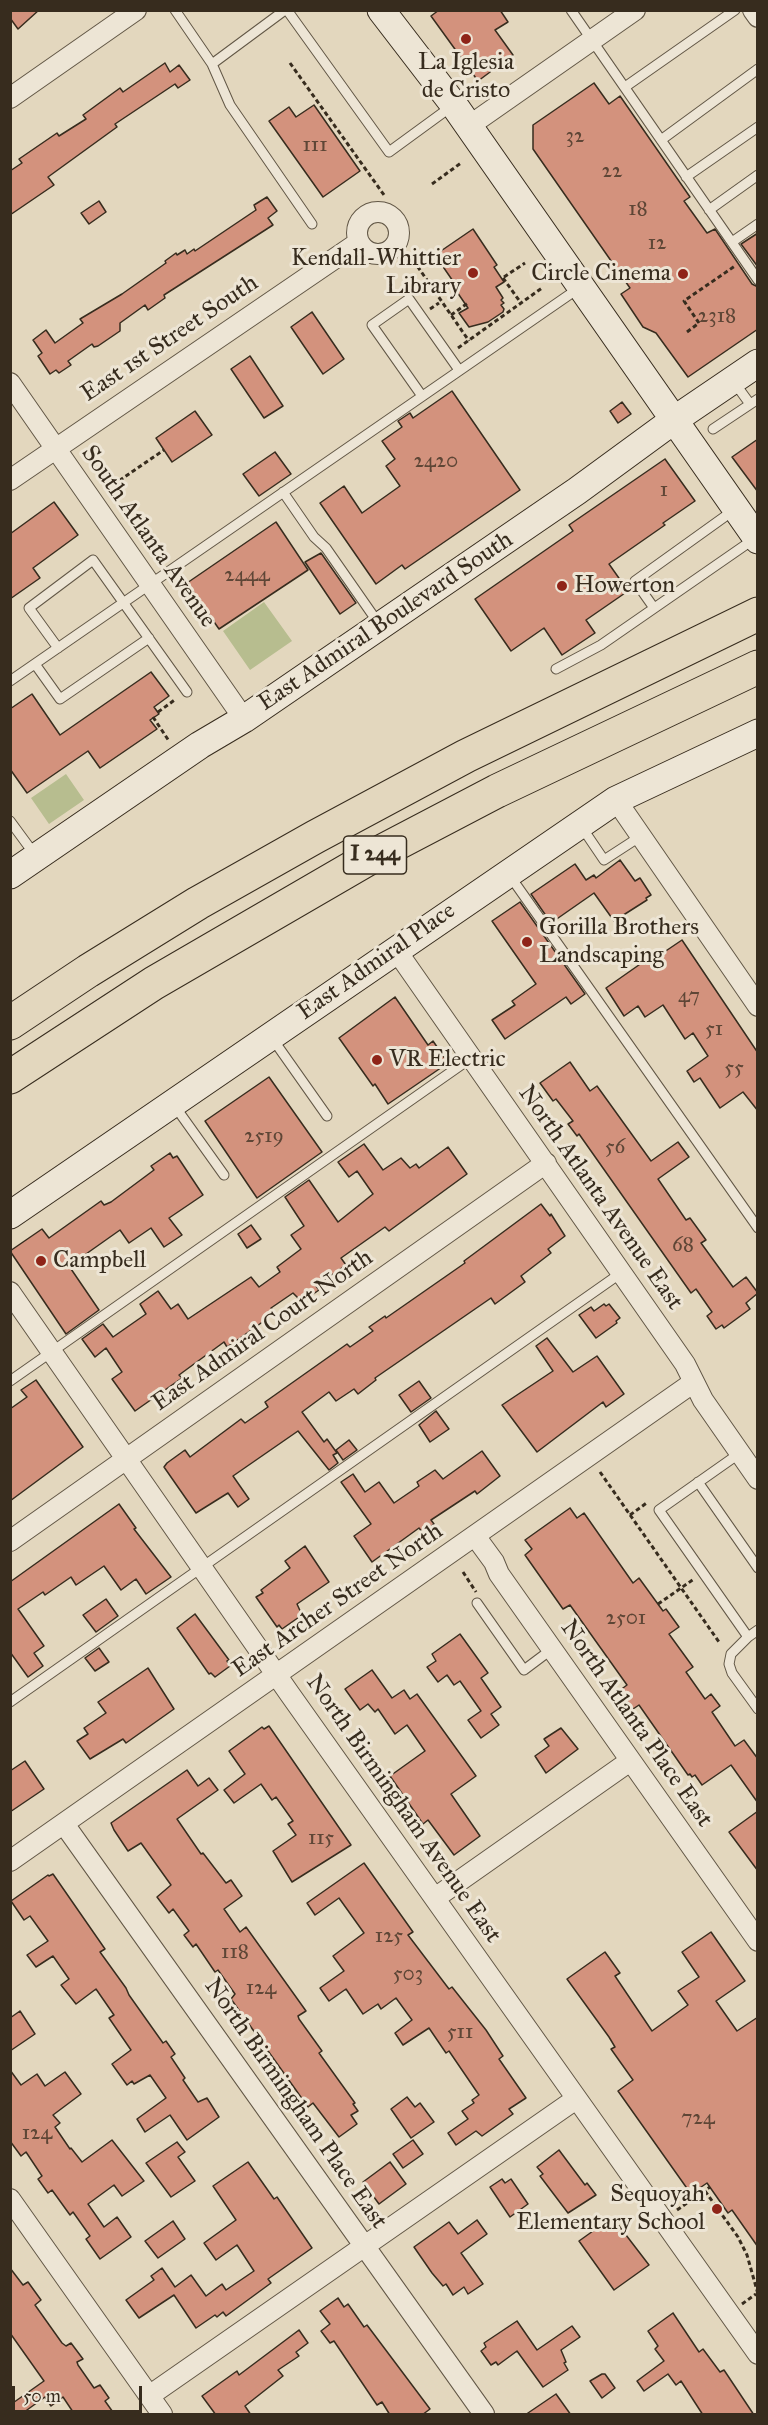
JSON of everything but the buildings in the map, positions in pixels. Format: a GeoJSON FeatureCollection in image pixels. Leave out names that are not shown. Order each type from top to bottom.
{"type":"FeatureCollection","features":[{"type":"Feature","properties":{"kind":"highway","name":"I 244"},"geometry":{"type":"LineString","coordinates":[[10,1023],[177,915],[283,854],[466,756],[758,615]]}},
{"type":"Feature","properties":{"kind":"highway","name":"I 244"},"geometry":{"type":"LineString","coordinates":[[10,1077],[154,983],[371,858],[497,790],[758,667]]}},
{"type":"Feature","properties":{"kind":"main road"},"geometry":{"type":"LineString","coordinates":[[381,11],[461,115],[757,539]]}},
{"type":"Feature","properties":{"kind":"main road","name":"East Admiral Boulevard South"},"geometry":{"type":"LineString","coordinates":[[10,875],[200,745],[244,719],[379,624],[577,491],[674,420],[758,363]]}},
{"type":"Feature","properties":{"kind":"main road","name":"East Admiral Place"},"geometry":{"type":"LineString","coordinates":[[10,1215],[616,800],[758,733]]}},
{"type":"Feature","properties":{"kind":"street"},"geometry":{"type":"LineString","coordinates":[[10,98],[136,10]]}},
{"type":"Feature","properties":{"kind":"street"},"geometry":{"type":"LineString","coordinates":[[461,115],[592,40],[635,10]]}},
{"type":"Feature","properties":{"kind":"street"},"geometry":{"type":"LineString","coordinates":[[753,10],[758,17]]}},
{"type":"Feature","properties":{"kind":"street","name":"East 1st Street South"},"geometry":{"type":"LineString","coordinates":[[10,480],[359,242]]}},
{"type":"Feature","properties":{"kind":"street","name":"South Atlanta Avenue"},"geometry":{"type":"LineString","coordinates":[[10,383],[244,719]]}},
{"type":"Feature","properties":{"kind":"street"},"geometry":{"type":"LineString","coordinates":[[616,800],[758,1006]]}},
{"type":"Feature","properties":{"kind":"street","name":"North Atlanta Avenue East"},"geometry":{"type":"LineString","coordinates":[[396,950],[685,1364],[703,1400],[758,1479]]}},
{"type":"Feature","properties":{"kind":"street","name":"East Admiral Court North"},"geometry":{"type":"LineString","coordinates":[[10,1541],[546,1163]]}},
{"type":"Feature","properties":{"kind":"street","name":"North Birmingham Avenue East"},"geometry":{"type":"LineString","coordinates":[[10,1292],[277,1676],[758,2354]]}},
{"type":"Feature","properties":{"kind":"street","name":"East Archer Street North"},"geometry":{"type":"LineString","coordinates":[[10,1861],[694,1382]]}},
{"type":"Feature","properties":{"kind":"street","name":"North Atlanta Place East"},"geometry":{"type":"LineString","coordinates":[[475,1536],[494,1562],[499,1574],[758,1941]]}},
{"type":"Feature","properties":{"kind":"street"},"geometry":{"type":"LineString","coordinates":[[435,1898],[630,1761]]}},
{"type":"Feature","properties":{"kind":"street","name":"North Birmingham Place East"},"geometry":{"type":"LineString","coordinates":[[64,1824],[484,2415]]}},
{"type":"Feature","properties":{"kind":"street"},"geometry":{"type":"LineString","coordinates":[[149,2396],[576,2099]]}},
{"type":"Feature","properties":{"kind":"street"},"geometry":{"type":"LineString","coordinates":[[10,2199],[162,2415]]}},
{"type":"Feature","properties":{"kind":"lane"},"geometry":{"type":"LineString","coordinates":[[175,10],[212,64],[230,105],[312,224]]}},
{"type":"Feature","properties":{"kind":"lane"},"geometry":{"type":"LineString","coordinates":[[212,64],[286,10],[389,152],[461,115]]}},
{"type":"Feature","properties":{"kind":"lane"},"geometry":{"type":"LineString","coordinates":[[571,10],[758,280]]}},
{"type":"Feature","properties":{"kind":"lane"},"geometry":{"type":"LineString","coordinates":[[625,87],[735,10]]}},
{"type":"Feature","properties":{"kind":"lane"},"geometry":{"type":"LineString","coordinates":[[661,140],[758,69]]}},
{"type":"Feature","properties":{"kind":"lane"},"geometry":{"type":"LineString","coordinates":[[686,177],[758,127]]}},
{"type":"Feature","properties":{"kind":"lane"},"geometry":{"type":"LineString","coordinates":[[710,210],[758,175]]}},
{"type":"Feature","properties":{"kind":"lane"},"geometry":{"type":"LineString","coordinates":[[732,242],[758,224]]}},
{"type":"Feature","properties":{"kind":"lane"},"geometry":{"type":"LineString","coordinates":[[10,681],[581,286]]}},
{"type":"Feature","properties":{"kind":"lane"},"geometry":{"type":"LineString","coordinates":[[422,396],[372,325],[410,299],[459,370]]}},
{"type":"Feature","properties":{"kind":"lane"},"geometry":{"type":"LineString","coordinates":[[713,429],[754,401],[733,380]]}},
{"type":"Feature","properties":{"kind":"lane"},"geometry":{"type":"LineString","coordinates":[[283,492],[314,537],[326,548],[379,624]]}},
{"type":"Feature","properties":{"kind":"lane"},"geometry":{"type":"LineString","coordinates":[[654,608],[634,581],[735,508]]}},
{"type":"Feature","properties":{"kind":"lane"},"geometry":{"type":"LineString","coordinates":[[556,669],[601,645],[757,539]]}},
{"type":"Feature","properties":{"kind":"lane"},"geometry":{"type":"LineString","coordinates":[[58,648],[29,608],[93,560],[187,692]]}},
{"type":"Feature","properties":{"kind":"lane"},"geometry":{"type":"LineString","coordinates":[[34,664],[60,699],[148,638]]}},
{"type":"Feature","properties":{"kind":"lane"},"geometry":{"type":"LineString","coordinates":[[10,821],[37,857]]}},
{"type":"Feature","properties":{"kind":"lane"},"geometry":{"type":"LineString","coordinates":[[580,824],[604,860],[641,836]]}},
{"type":"Feature","properties":{"kind":"lane"},"geometry":{"type":"LineString","coordinates":[[507,873],[758,1228]]}},
{"type":"Feature","properties":{"kind":"lane"},"geometry":{"type":"LineString","coordinates":[[271,1036],[327,1116]]}},
{"type":"Feature","properties":{"kind":"lane"},"geometry":{"type":"LineString","coordinates":[[10,1382],[471,1058]]}},
{"type":"Feature","properties":{"kind":"lane"},"geometry":{"type":"LineString","coordinates":[[173,1103],[224,1175]]}},
{"type":"Feature","properties":{"kind":"lane"},"geometry":{"type":"LineString","coordinates":[[10,1702],[621,1273]]}},
{"type":"Feature","properties":{"kind":"lane"},"geometry":{"type":"LineString","coordinates":[[740,1453],[659,1510],[748,1637]]}},
{"type":"Feature","properties":{"kind":"lane"},"geometry":{"type":"LineString","coordinates":[[698,1482],[758,1568]]}},
{"type":"Feature","properties":{"kind":"lane"},"geometry":{"type":"LineString","coordinates":[[477,1603],[524,1670],[552,1649]]}},
{"type":"Feature","properties":{"kind":"lane"},"geometry":{"type":"LineString","coordinates":[[758,1630],[731,1653],[729,1664],[732,1673],[758,1709]]}},
{"type":"Feature","properties":{"kind":"path"},"geometry":{"type":"LineString","coordinates":[[290,63],[384,195]]}},
{"type":"Feature","properties":{"kind":"path"},"geometry":{"type":"LineString","coordinates":[[432,183],[460,163]]}},
{"type":"Feature","properties":{"kind":"path"},"geometry":{"type":"LineString","coordinates":[[409,254],[469,341]]}},
{"type":"Feature","properties":{"kind":"path"},"geometry":{"type":"LineString","coordinates":[[687,332],[699,323],[684,301],[744,260]]}},
{"type":"Feature","properties":{"kind":"path"},"geometry":{"type":"LineString","coordinates":[[521,303],[503,278],[525,263]]}},
{"type":"Feature","properties":{"kind":"path"},"geometry":{"type":"LineString","coordinates":[[449,355],[542,288]]}},
{"type":"Feature","properties":{"kind":"path"},"geometry":{"type":"LineString","coordinates":[[451,315],[468,303]]}},
{"type":"Feature","properties":{"kind":"path"},"geometry":{"type":"LineString","coordinates":[[105,490],[164,450]]}},
{"type":"Feature","properties":{"kind":"path"},"geometry":{"type":"LineString","coordinates":[[153,717],[167,737]]}},
{"type":"Feature","properties":{"kind":"path"},"geometry":{"type":"LineString","coordinates":[[600,1472],[719,1642]]}},
{"type":"Feature","properties":{"kind":"path"},"geometry":{"type":"LineString","coordinates":[[462,1572],[476,1592],[477,1603]]}},
{"type":"Feature","properties":{"kind":"path"},"geometry":{"type":"LineString","coordinates":[[658,1604],[703,1573]]}},
{"type":"Feature","properties":{"kind":"path"},"geometry":{"type":"LineString","coordinates":[[662,2221],[710,2187]]}},
{"type":"Feature","properties":{"kind":"path"},"geometry":{"type":"LineString","coordinates":[[705,2191],[738,2237],[747,2255],[757,2293],[741,2304]]}},
{"type":"Feature","properties":{"kind":"green space"},"geometry":{"type":"Polygon","coordinates":[[[264,602],[292,641],[250,670],[223,631],[264,602]]]}},
{"type":"Feature","properties":{"kind":"green space"},"geometry":{"type":"Polygon","coordinates":[[[66,774],[84,800],[49,824],[31,798],[66,774]]]}},
{"type":"Feature","properties":{"kind":"place","name":"La Iglesia de Cristo"},"geometry":{"type":"Point","coordinates":[466,39]}},
{"type":"Feature","properties":{"kind":"place","name":"Kendall-Whittier Library"},"geometry":{"type":"Point","coordinates":[473,273]}},
{"type":"Feature","properties":{"kind":"place","name":"Circle Cinema"},"geometry":{"type":"Point","coordinates":[683,274]}},
{"type":"Feature","properties":{"kind":"place","name":"Howerton"},"geometry":{"type":"Point","coordinates":[562,586]}},
{"type":"Feature","properties":{"kind":"place","name":"Gorilla Brothers Landscaping"},"geometry":{"type":"Point","coordinates":[527,942]}},
{"type":"Feature","properties":{"kind":"place","name":"VR Electric"},"geometry":{"type":"Point","coordinates":[377,1060]}},
{"type":"Feature","properties":{"kind":"place","name":"Campbell"},"geometry":{"type":"Point","coordinates":[41,1261]}},
{"type":"Feature","properties":{"kind":"place","name":"Sequoyah Elementary School"},"geometry":{"type":"Point","coordinates":[717,2209]}}]}
